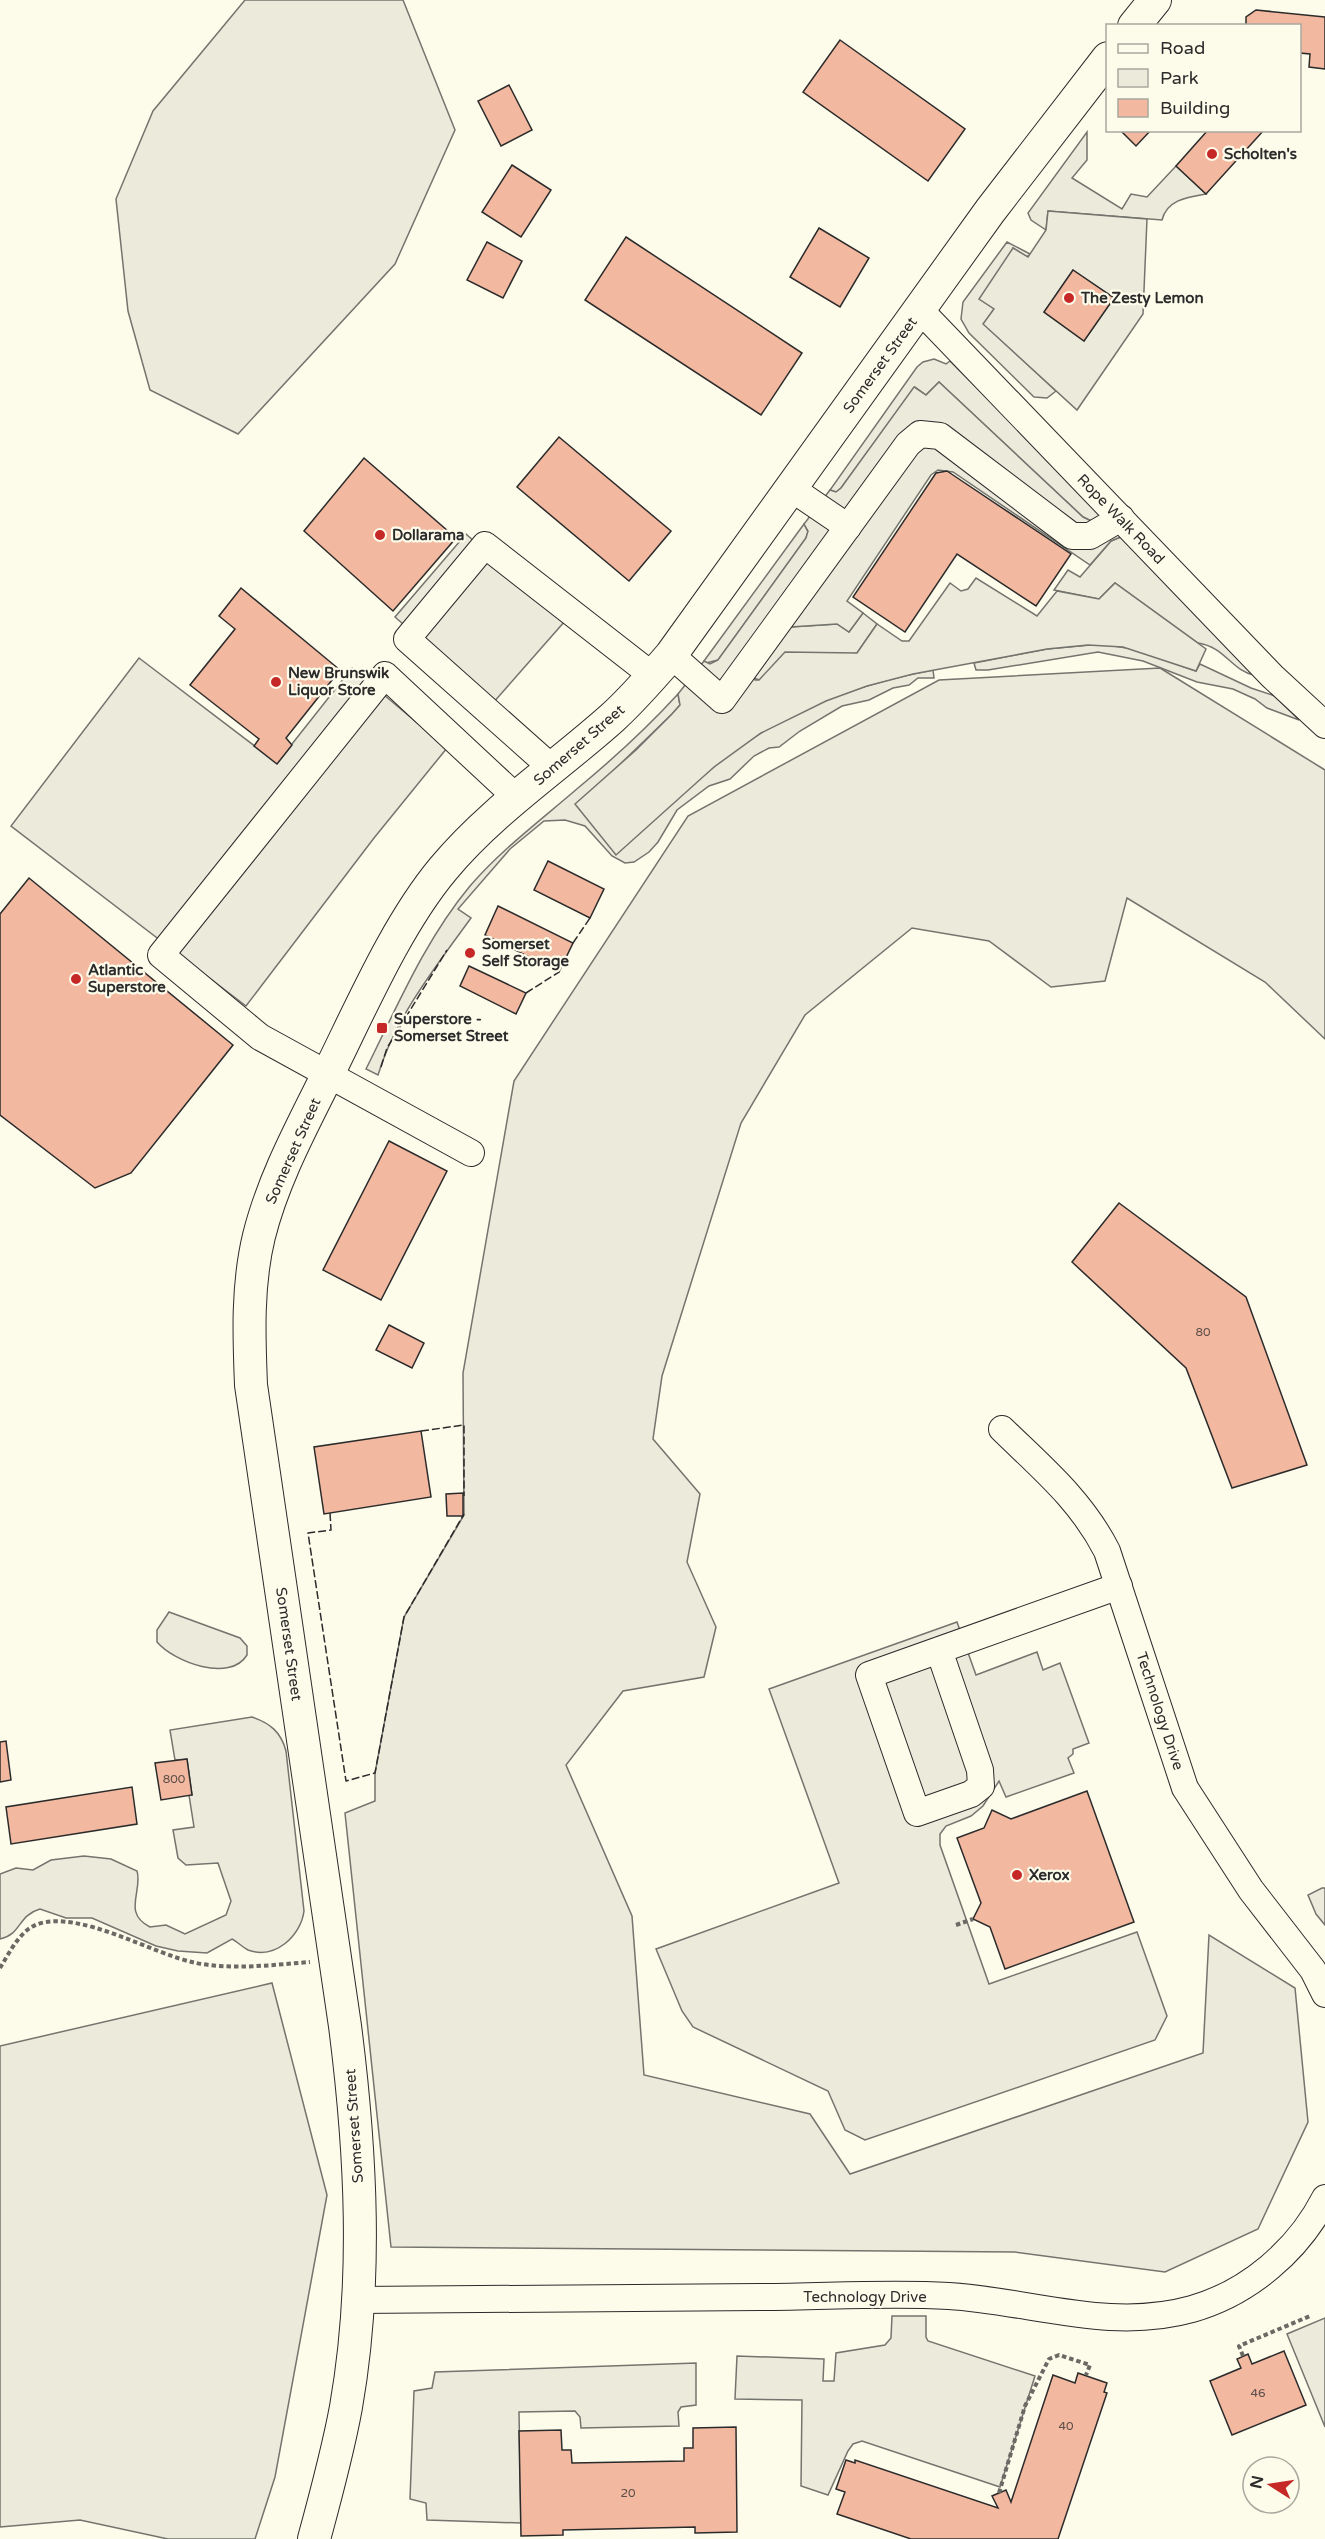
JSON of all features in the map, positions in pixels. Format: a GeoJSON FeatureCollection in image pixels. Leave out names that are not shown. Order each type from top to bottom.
{"type":"FeatureCollection","features":[{"type":"Feature","properties":{"kind":"main road"},"geometry":{"type":"LineString","coordinates":[[1136,24],[1155,0]]}},
{"type":"Feature","properties":{"kind":"main road","name":"Somerset Street"},"geometry":{"type":"LineString","coordinates":[[314,2539],[332,2476],[346,2405],[357,2300],[358,2172],[355,2109],[335,1960],[251,1385],[250,1294],[259,1235],[278,1179],[328,1074],[417,905],[450,862],[517,798],[612,718],[662,666],[792,489],[1002,194],[1106,59]]}},
{"type":"Feature","properties":{"kind":"street","name":"Rope Walk Road"},"geometry":{"type":"LineString","coordinates":[[920,310],[1281,685],[1325,725]]}},
{"type":"Feature","properties":{"kind":"street"},"geometry":{"type":"LineString","coordinates":[[552,768],[407,639],[486,545],[662,666],[722,700],[908,444],[920,434],[926,433],[946,440],[1072,536],[1090,536],[1121,518]]}},
{"type":"Feature","properties":{"kind":"street"},"geometry":{"type":"LineString","coordinates":[[792,489],[848,527]]}},
{"type":"Feature","properties":{"kind":"street"},"geometry":{"type":"LineString","coordinates":[[471,1152],[260,1036],[210,998],[161,955],[385,675],[517,798]]}},
{"type":"Feature","properties":{"kind":"street","name":"Technology Drive"},"geometry":{"type":"LineString","coordinates":[[1002,1429],[1084,1511],[1107,1551],[1185,1788],[1251,1890],[1313,1970],[1325,1994]]}},
{"type":"Feature","properties":{"kind":"street"},"geometry":{"type":"LineString","coordinates":[[939,1650],[980,1770],[981,1786],[971,1794],[917,1813],[869,1675],[939,1650],[1119,1586]]}},
{"type":"Feature","properties":{"kind":"street","name":"Technology Drive"},"geometry":{"type":"LineString","coordinates":[[357,2300],[949,2296],[1078,2315],[1114,2318],[1151,2317],[1223,2299],[1253,2282],[1281,2256],[1325,2198]]}},
{"type":"Feature","properties":{"kind":"path"},"geometry":{"type":"LineString","coordinates":[[956,1925],[973,1919]]}},
{"type":"Feature","properties":{"kind":"path"},"geometry":{"type":"LineString","coordinates":[[0,1968],[22,1934],[39,1923],[51,1922],[91,1926],[153,1951],[209,1965],[261,1966],[335,1960]]}},
{"type":"Feature","properties":{"kind":"path"},"geometry":{"type":"LineString","coordinates":[[1243,2356],[1239,2346],[1310,2316]]}},
{"type":"Feature","properties":{"kind":"path"},"geometry":{"type":"LineString","coordinates":[[999,2493],[1025,2406],[1049,2359],[1059,2355],[1090,2365],[1086,2375]]}},
{"type":"Feature","properties":{"kind":"green space"},"geometry":{"type":"Polygon","coordinates":[[[245,0],[403,0],[455,130],[395,264],[238,434],[150,390],[128,311],[116,199],[153,111],[245,0]]]}},
{"type":"Feature","properties":{"kind":"green space"},"geometry":{"type":"Polygon","coordinates":[[[1087,132],[1087,160],[1072,178],[1122,209],[1131,194],[1147,197],[1176,166],[1206,194],[1174,203],[1162,220],[1048,211],[1046,230],[1031,220],[1028,213],[1087,132]]]}},
{"type":"Feature","properties":{"kind":"green space"},"geometry":{"type":"Polygon","coordinates":[[[1007,242],[1030,254],[1027,257],[1013,248],[994,309],[984,324],[1056,391],[1047,398],[1034,397],[969,333],[961,319],[963,302],[1007,242]]]}},
{"type":"Feature","properties":{"kind":"green space"},"geometry":{"type":"Polygon","coordinates":[[[934,359],[946,364],[950,361],[1104,515],[1091,521],[1083,517],[939,382],[926,395],[915,387],[841,488],[836,492],[830,490],[917,367],[923,362],[934,359]]]}},
{"type":"Feature","properties":{"kind":"green space"},"geometry":{"type":"Polygon","coordinates":[[[804,524],[808,532],[806,538],[718,660],[706,663],[704,661],[804,524]]]}},
{"type":"Feature","properties":{"kind":"green space"},"geometry":{"type":"Polygon","coordinates":[[[1123,536],[1254,675],[1240,669],[1215,649],[1198,643],[1115,583],[1099,599],[1054,590],[1068,570],[1080,577],[1111,541],[1123,536]]]}},
{"type":"Feature","properties":{"kind":"green space"},"geometry":{"type":"Polygon","coordinates":[[[863,613],[877,624],[857,653],[759,680],[754,678],[790,627],[837,624],[849,632],[863,613]]]}},
{"type":"Feature","properties":{"kind":"green space"},"geometry":{"type":"Polygon","coordinates":[[[1101,644],[1133,649],[1196,671],[1200,664],[1251,688],[1275,696],[1299,720],[1267,708],[1255,699],[1233,689],[1197,682],[1143,661],[1098,652],[988,670],[976,670],[974,663],[1047,649],[1101,644]]]}},
{"type":"Feature","properties":{"kind":"green space"},"geometry":{"type":"Polygon","coordinates":[[[1160,668],[1325,770],[1325,1039],[1265,982],[1127,898],[1105,981],[1051,987],[989,941],[912,928],[805,1015],[741,1123],[662,1376],[653,1439],[700,1494],[687,1562],[716,1627],[704,1677],[623,1691],[566,1765],[632,1916],[644,2075],[810,2114],[850,2174],[1203,2053],[1209,1935],[1295,1988],[1308,2122],[1258,2229],[1165,2272],[1015,2252],[391,2247],[345,1813],[375,1801],[375,1773],[404,1617],[464,1515],[463,1373],[514,1081],[688,816],[939,680],[1160,668]]]}},
{"type":"Feature","properties":{"kind":"green space"},"geometry":{"type":"Polygon","coordinates":[[[933,670],[934,678],[918,678],[909,685],[893,688],[869,700],[842,706],[800,731],[779,747],[769,748],[754,756],[730,779],[709,786],[677,810],[658,842],[649,852],[634,862],[625,863],[612,856],[585,826],[565,820],[544,821],[510,849],[458,909],[471,918],[406,1013],[385,1054],[378,1075],[366,1069],[425,951],[470,886],[508,847],[630,743],[678,694],[680,705],[610,774],[616,854],[704,775],[761,733],[822,702],[866,686],[933,670]]]}},
{"type":"Feature","properties":{"kind":"green space"},"geometry":{"type":"Polygon","coordinates":[[[169,1612],[240,1638],[247,1646],[247,1655],[239,1663],[228,1668],[202,1666],[176,1656],[157,1642],[157,1630],[169,1612]]]}},
{"type":"Feature","properties":{"kind":"green space"},"geometry":{"type":"Polygon","coordinates":[[[252,1717],[274,1729],[286,1751],[304,1911],[298,1929],[292,1937],[268,1952],[248,1950],[232,1939],[207,1953],[178,1951],[156,1946],[92,1918],[66,1918],[40,1909],[27,1916],[7,1937],[0,1939],[0,1874],[16,1868],[33,1870],[51,1860],[84,1856],[111,1859],[137,1871],[138,1886],[135,1908],[137,1915],[150,1927],[166,1925],[185,1934],[226,1915],[231,1901],[218,1863],[186,1865],[178,1858],[173,1830],[194,1827],[189,1795],[192,1795],[187,1759],[175,1760],[170,1730],[252,1717]]]}},
{"type":"Feature","properties":{"kind":"green space"},"geometry":{"type":"Polygon","coordinates":[[[1325,1888],[1325,1925],[1316,1914],[1308,1895],[1325,1888]]]}},
{"type":"Feature","properties":{"kind":"green space"},"geometry":{"type":"Polygon","coordinates":[[[272,1983],[327,2195],[275,2477],[255,2539],[168,2539],[80,2520],[0,2527],[0,2046],[272,1983]]]}},
{"type":"Feature","properties":{"kind":"shaded area"},"geometry":{"type":"Polygon","coordinates":[[[1048,211],[1147,219],[1143,314],[1077,410],[983,324],[994,309],[979,299],[1013,248],[1028,257],[1046,230],[1048,211]],[[1073,270],[1044,312],[1084,341],[1114,298],[1073,270]]]}},
{"type":"Feature","properties":{"kind":"shaded area"},"geometry":{"type":"Polygon","coordinates":[[[939,382],[1083,517],[1123,536],[1111,541],[1090,565],[953,472],[938,470],[931,475],[847,601],[863,613],[849,632],[837,624],[790,627],[754,676],[755,680],[759,680],[785,652],[857,653],[877,624],[902,641],[909,641],[950,583],[961,591],[968,589],[976,578],[1037,616],[1057,591],[1099,599],[1115,583],[1206,649],[1196,671],[1123,647],[1088,645],[1047,649],[913,674],[867,686],[826,701],[761,733],[714,767],[616,855],[575,804],[636,750],[672,714],[680,705],[678,694],[704,661],[710,664],[718,660],[806,538],[808,531],[804,524],[830,490],[836,492],[841,488],[914,387],[926,395],[939,382]]]}},
{"type":"Feature","properties":{"kind":"shaded area"},"geometry":{"type":"Polygon","coordinates":[[[466,534],[565,621],[493,703],[395,617],[466,534]]]}},
{"type":"Feature","properties":{"kind":"shaded area"},"geometry":{"type":"Polygon","coordinates":[[[139,658],[277,763],[352,668],[447,748],[374,838],[246,1006],[11,826],[139,658]]]}},
{"type":"Feature","properties":{"kind":"shaded area"},"geometry":{"type":"Polygon","coordinates":[[[957,1622],[976,1675],[1037,1652],[1043,1670],[1060,1663],[1089,1743],[1073,1749],[1073,1754],[1068,1758],[1074,1773],[1006,1797],[999,1781],[983,1806],[971,1816],[946,1826],[940,1834],[940,1845],[989,1984],[1137,1932],[1167,2016],[1155,2040],[865,2140],[845,2130],[828,2091],[693,2027],[682,2011],[656,1949],[839,1883],[769,1689],[957,1622]]]}},
{"type":"Feature","properties":{"kind":"shaded area"},"geometry":{"type":"Polygon","coordinates":[[[892,2316],[926,2316],[928,2341],[1035,2376],[1000,2487],[862,2441],[853,2444],[848,2451],[828,2495],[801,2486],[802,2400],[735,2399],[737,2356],[824,2359],[823,2381],[834,2381],[836,2353],[885,2345],[891,2338],[892,2316]]]}},
{"type":"Feature","properties":{"kind":"shaded area"},"geometry":{"type":"Polygon","coordinates":[[[1325,2318],[1325,2427],[1287,2334],[1325,2318]]]}},
{"type":"Feature","properties":{"kind":"shaded area"},"geometry":{"type":"Polygon","coordinates":[[[696,2363],[696,2405],[681,2407],[678,2412],[679,2426],[581,2428],[580,2417],[575,2411],[519,2412],[521,2523],[427,2520],[426,2503],[410,2499],[414,2391],[432,2388],[435,2372],[696,2363]]]}},
{"type":"Feature","properties":{"kind":"building"},"geometry":{"type":"Polygon","coordinates":[[[1256,10],[1325,17],[1325,69],[1309,67],[1310,54],[1301,53],[1301,24],[1246,24],[1246,17],[1256,10]]]}},
{"type":"Feature","properties":{"kind":"building"},"geometry":{"type":"Polygon","coordinates":[[[840,40],[965,129],[928,181],[803,92],[840,40]]]}},
{"type":"Feature","properties":{"kind":"building"},"geometry":{"type":"Polygon","coordinates":[[[509,85],[532,130],[501,146],[478,101],[509,85]]]}},
{"type":"Feature","properties":{"kind":"building"},"geometry":{"type":"Polygon","coordinates":[[[1122,132],[1149,132],[1136,146],[1122,132]]]}},
{"type":"Feature","properties":{"kind":"building"},"geometry":{"type":"Polygon","coordinates":[[[1206,132],[1262,132],[1206,194],[1176,166],[1206,132]]]}},
{"type":"Feature","properties":{"kind":"building"},"geometry":{"type":"Polygon","coordinates":[[[512,165],[551,190],[521,237],[482,212],[512,165]]]}},
{"type":"Feature","properties":{"kind":"building"},"geometry":{"type":"Polygon","coordinates":[[[819,228],[869,258],[840,307],[790,277],[819,228]]]}},
{"type":"Feature","properties":{"kind":"building"},"geometry":{"type":"Polygon","coordinates":[[[626,237],[802,353],[761,415],[585,300],[626,237]]]}},
{"type":"Feature","properties":{"kind":"building"},"geometry":{"type":"Polygon","coordinates":[[[487,242],[522,261],[503,298],[467,280],[487,242]]]}},
{"type":"Feature","properties":{"kind":"building"},"geometry":{"type":"Polygon","coordinates":[[[1073,270],[1114,298],[1084,341],[1044,312],[1073,270]]]}},
{"type":"Feature","properties":{"kind":"building"},"geometry":{"type":"Polygon","coordinates":[[[559,437],[671,531],[629,581],[517,487],[559,437]]]}},
{"type":"Feature","properties":{"kind":"building","name":"Dollarama"},"geometry":{"type":"Polygon","coordinates":[[[364,458],[456,538],[393,611],[304,531],[364,458]]]}},
{"type":"Feature","properties":{"kind":"building"},"geometry":{"type":"Polygon","coordinates":[[[947,471],[1071,554],[1036,606],[957,554],[905,632],[853,597],[936,473],[947,471]]]}},
{"type":"Feature","properties":{"kind":"building"},"geometry":{"type":"Polygon","coordinates":[[[241,588],[340,670],[286,738],[292,745],[277,764],[254,746],[259,739],[190,685],[235,629],[219,616],[241,588]]]}},
{"type":"Feature","properties":{"kind":"building"},"geometry":{"type":"Polygon","coordinates":[[[548,861],[604,889],[590,918],[534,890],[548,861]]]}},
{"type":"Feature","properties":{"kind":"building","name":"Atlantic Superstore"},"geometry":{"type":"Polygon","coordinates":[[[29,878],[233,1045],[131,1173],[95,1188],[0,1115],[0,914],[29,878]]]}},
{"type":"Feature","properties":{"kind":"building"},"geometry":{"type":"Polygon","coordinates":[[[498,906],[573,943],[559,972],[485,935],[498,906]]]}},
{"type":"Feature","properties":{"kind":"building"},"geometry":{"type":"Polygon","coordinates":[[[469,966],[526,993],[516,1014],[460,986],[469,966]]]}},
{"type":"Feature","properties":{"kind":"building"},"geometry":{"type":"Polygon","coordinates":[[[389,1141],[447,1171],[381,1300],[323,1270],[389,1141]]]}},
{"type":"Feature","properties":{"kind":"building"},"geometry":{"type":"Polygon","coordinates":[[[1119,1203],[1246,1297],[1307,1465],[1232,1488],[1186,1368],[1072,1262],[1119,1203]]]}},
{"type":"Feature","properties":{"kind":"building"},"geometry":{"type":"Polygon","coordinates":[[[389,1325],[424,1343],[412,1368],[376,1350],[389,1325]]]}},
{"type":"Feature","properties":{"kind":"building"},"geometry":{"type":"Polygon","coordinates":[[[421,1431],[431,1497],[324,1514],[314,1447],[421,1431]]]}},
{"type":"Feature","properties":{"kind":"building"},"geometry":{"type":"Polygon","coordinates":[[[463,1493],[463,1516],[447,1516],[446,1494],[463,1493]]]}},
{"type":"Feature","properties":{"kind":"building"},"geometry":{"type":"Polygon","coordinates":[[[6,1741],[11,1780],[0,1782],[0,1742],[6,1741]]]}},
{"type":"Feature","properties":{"kind":"building"},"geometry":{"type":"Polygon","coordinates":[[[187,1759],[192,1795],[161,1800],[155,1763],[187,1759]]]}},
{"type":"Feature","properties":{"kind":"building"},"geometry":{"type":"Polygon","coordinates":[[[132,1787],[137,1824],[11,1844],[6,1807],[132,1787]]]}},
{"type":"Feature","properties":{"kind":"building"},"geometry":{"type":"Polygon","coordinates":[[[1087,1791],[1134,1922],[1005,1969],[990,1927],[973,1919],[981,1903],[957,1838],[984,1828],[992,1810],[1011,1819],[1087,1791]]]}},
{"type":"Feature","properties":{"kind":"building"},"geometry":{"type":"Polygon","coordinates":[[[1284,2351],[1306,2405],[1232,2435],[1210,2381],[1241,2368],[1237,2359],[1248,2354],[1252,2364],[1284,2351]]]}},
{"type":"Feature","properties":{"kind":"building"},"geometry":{"type":"Polygon","coordinates":[[[1078,2373],[1107,2383],[1104,2392],[1107,2393],[1058,2539],[911,2539],[837,2514],[845,2492],[836,2489],[846,2460],[855,2463],[855,2460],[998,2508],[992,2496],[1006,2490],[1011,2502],[1053,2375],[1075,2383],[1078,2373]]]}},
{"type":"Feature","properties":{"kind":"building"},"geometry":{"type":"Polygon","coordinates":[[[736,2427],[737,2532],[695,2533],[695,2527],[563,2530],[563,2535],[521,2536],[519,2431],[561,2430],[562,2450],[571,2450],[572,2463],[684,2461],[684,2448],[693,2448],[693,2428],[736,2427]]]}},
{"type":"Feature","properties":{"kind":"fence"},"geometry":{"type":"LineString","coordinates":[[573,943],[590,918]]}},
{"type":"Feature","properties":{"kind":"fence"},"geometry":{"type":"LineString","coordinates":[[381,1067],[387,1048],[447,950]]}},
{"type":"Feature","properties":{"kind":"fence"},"geometry":{"type":"LineString","coordinates":[[526,993],[559,972]]}},
{"type":"Feature","properties":{"kind":"fence"},"geometry":{"type":"LineString","coordinates":[[421,1431],[464,1425],[464,1496]]}},
{"type":"Feature","properties":{"kind":"fence"},"geometry":{"type":"LineString","coordinates":[[330,1513],[331,1530],[308,1533],[346,1781],[375,1773],[404,1617],[464,1514]]}},
{"type":"Feature","properties":{"kind":"place","name":"Scholten's"},"geometry":{"type":"Point","coordinates":[1212,154]}},
{"type":"Feature","properties":{"kind":"place","name":"The Zesty Lemon"},"geometry":{"type":"Point","coordinates":[1069,298]}},
{"type":"Feature","properties":{"kind":"place","name":"Dollarama"},"geometry":{"type":"Point","coordinates":[380,535]}},
{"type":"Feature","properties":{"kind":"place","name":"New Brunswik Liquor Store"},"geometry":{"type":"Point","coordinates":[276,682]}},
{"type":"Feature","properties":{"kind":"place","name":"Somerset Self Storage"},"geometry":{"type":"Point","coordinates":[470,953]}},
{"type":"Feature","properties":{"kind":"place","name":"Atlantic Superstore"},"geometry":{"type":"Point","coordinates":[76,979]}},
{"type":"Feature","properties":{"kind":"place","name":"Superstore - Somerset Street"},"geometry":{"type":"Point","coordinates":[382,1028]}},
{"type":"Feature","properties":{"kind":"place","name":"Xerox"},"geometry":{"type":"Point","coordinates":[1017,1875]}}]}
